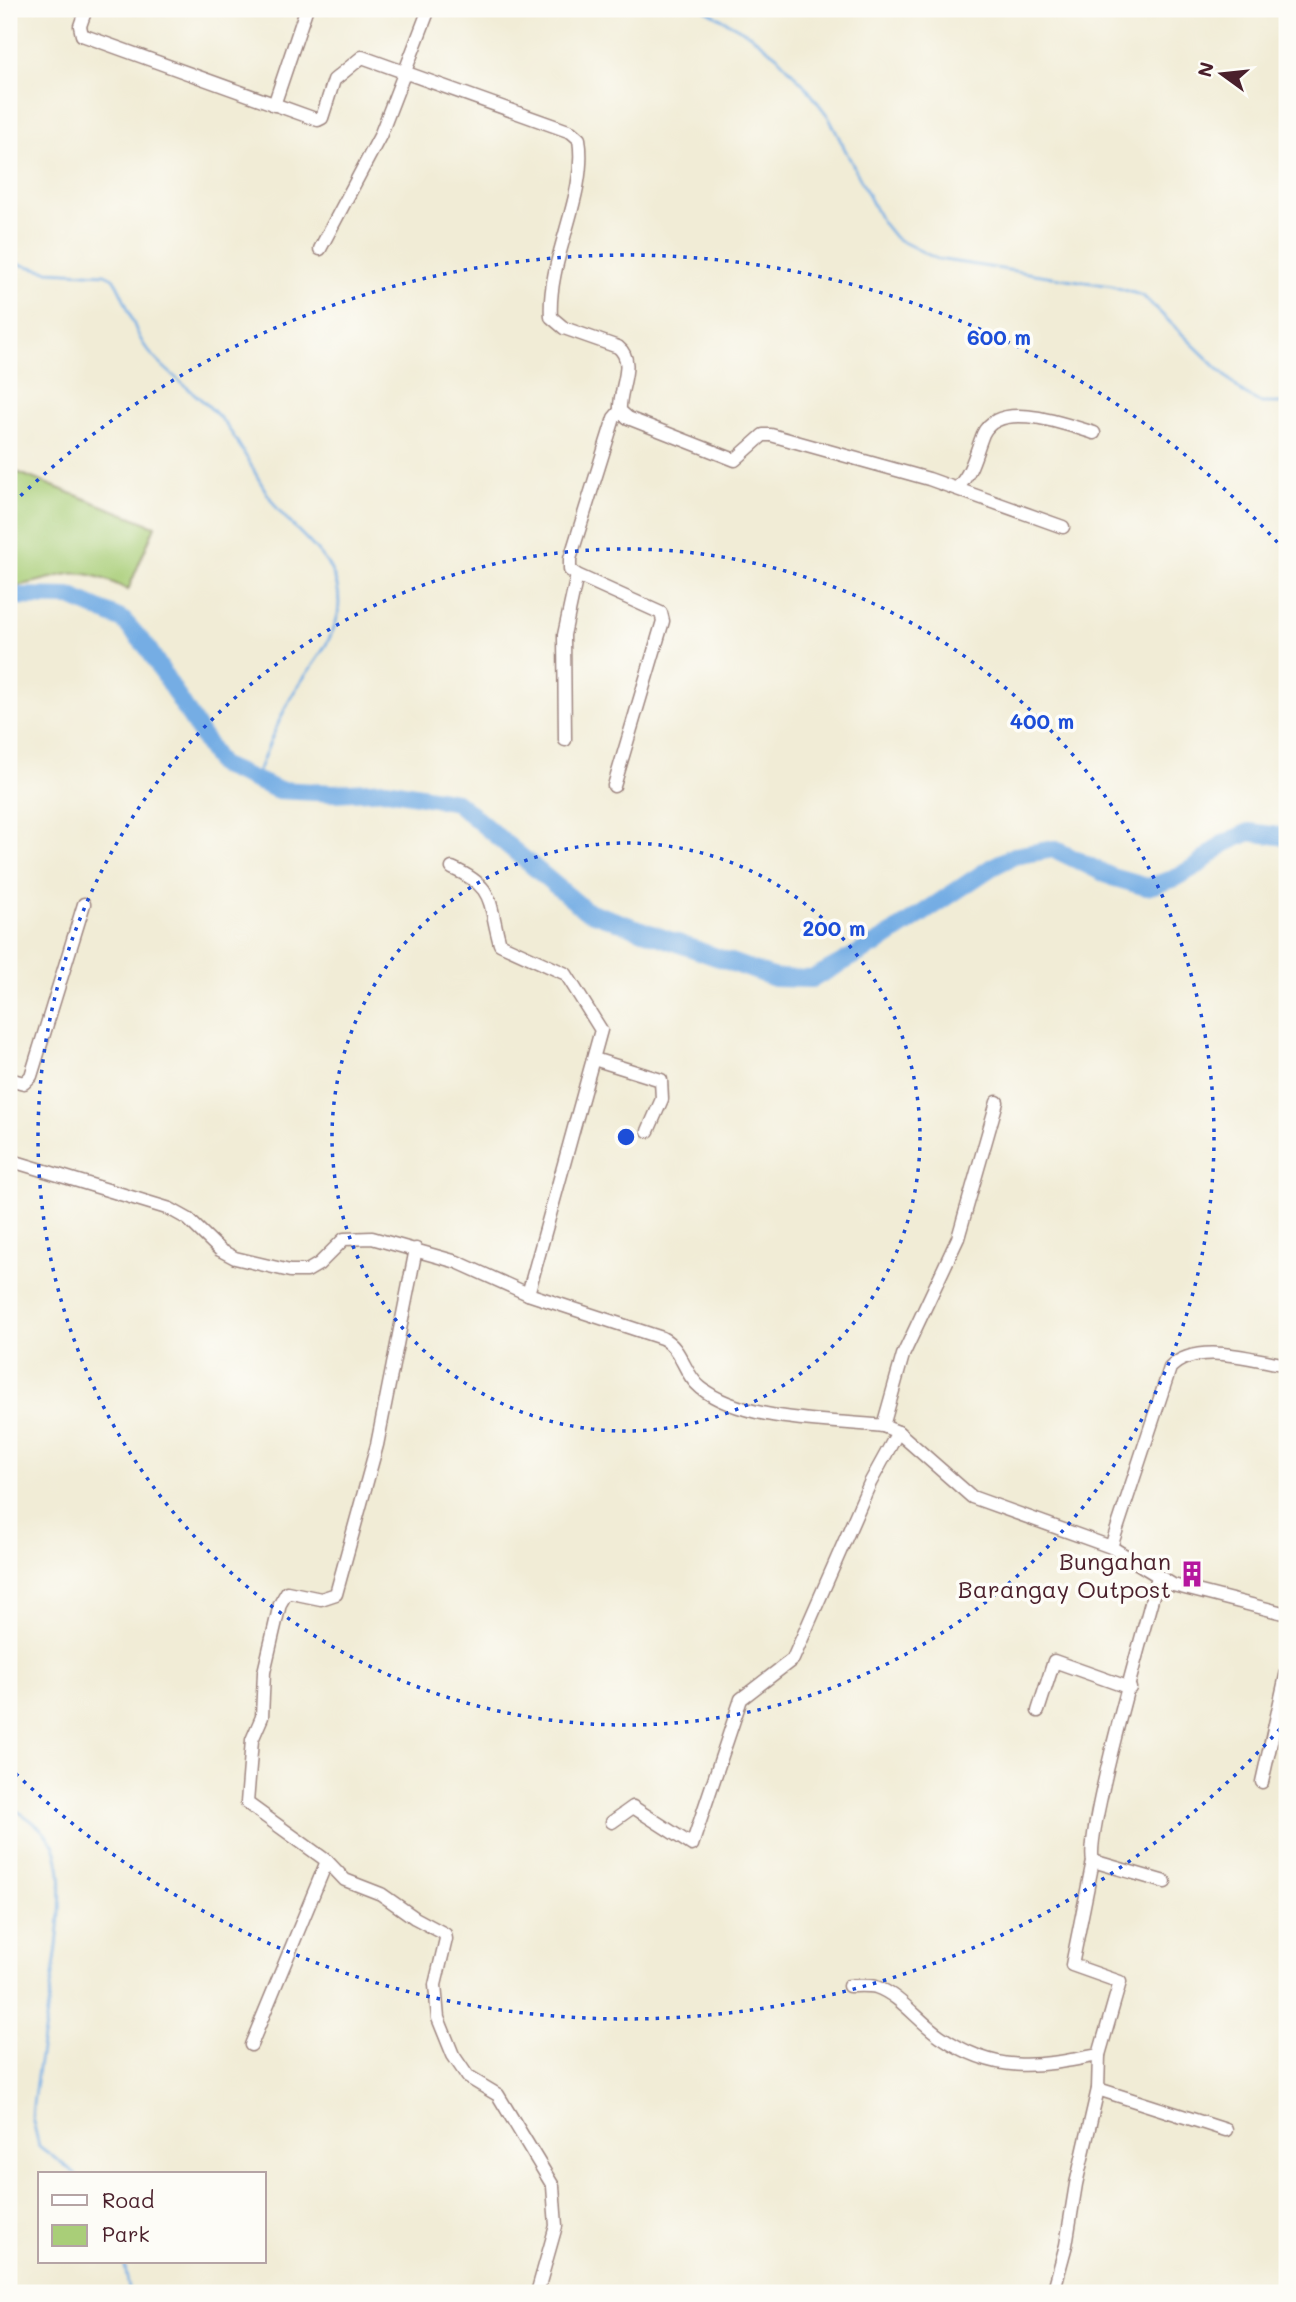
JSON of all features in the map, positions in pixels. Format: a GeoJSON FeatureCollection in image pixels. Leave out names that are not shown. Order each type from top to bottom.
{"type":"FeatureCollection","features":[{"type":"Feature","properties":{"kind":"street"},"geometry":{"type":"LineString","coordinates":[[86,9],[80,26],[82,35],[321,120],[334,80],[362,57],[571,132],[579,139],[579,171],[550,295],[551,317],[564,328],[618,346],[625,352],[628,360],[620,411],[614,418],[570,559],[570,570],[661,613],[663,621],[614,786]]}},
{"type":"Feature","properties":{"kind":"street"},"geometry":{"type":"LineString","coordinates":[[320,249],[380,136],[429,9]]}},
{"type":"Feature","properties":{"kind":"street"},"geometry":{"type":"LineString","coordinates":[[274,105],[306,10]]}},
{"type":"Feature","properties":{"kind":"street"},"geometry":{"type":"LineString","coordinates":[[620,411],[628,418],[735,460],[763,435],[771,435],[957,488],[1063,527]]}},
{"type":"Feature","properties":{"kind":"street"},"geometry":{"type":"LineString","coordinates":[[957,488],[973,464],[990,423],[1004,415],[1053,420],[1094,433]]}},
{"type":"Feature","properties":{"kind":"street"},"geometry":{"type":"LineString","coordinates":[[565,740],[564,635],[578,575]]}},
{"type":"Feature","properties":{"kind":"street"},"geometry":{"type":"LineString","coordinates":[[452,867],[477,878],[486,890],[500,944],[566,974],[601,1030],[528,1294]]}},
{"type":"Feature","properties":{"kind":"street"},"geometry":{"type":"LineString","coordinates":[[9,1079],[24,1083],[31,1076],[84,904]]}},
{"type":"Feature","properties":{"kind":"street"},"geometry":{"type":"LineString","coordinates":[[594,1059],[661,1080],[662,1098],[648,1131]]}},
{"type":"Feature","properties":{"kind":"street"},"geometry":{"type":"LineString","coordinates":[[883,1426],[903,1355],[958,1238],[997,1102]]}},
{"type":"Feature","properties":{"kind":"street"},"geometry":{"type":"LineString","coordinates":[[9,1160],[170,1209],[187,1219],[228,1255],[290,1271],[313,1268],[337,1243],[359,1236],[457,1262],[528,1294],[662,1338],[677,1351],[699,1387],[730,1403],[771,1414],[883,1426],[898,1432],[972,1497],[1111,1547],[1173,1585],[1287,1614]]}},
{"type":"Feature","properties":{"kind":"street"},"geometry":{"type":"LineString","coordinates":[[416,1249],[377,1445],[336,1594],[321,1600],[287,1592],[280,1604],[264,1672],[262,1717],[252,1740],[247,1803],[327,1861],[345,1881],[381,1894],[415,1918],[445,1934],[445,1946],[435,1985],[438,2018],[453,2055],[468,2077],[498,2095],[553,2186],[556,2225],[537,2293]]}},
{"type":"Feature","properties":{"kind":"street"},"geometry":{"type":"LineString","coordinates":[[1111,1547],[1170,1368],[1177,1360],[1188,1356],[1219,1354],[1287,1365]]}},
{"type":"Feature","properties":{"kind":"street"},"geometry":{"type":"LineString","coordinates":[[612,1822],[633,1807],[692,1845],[741,1699],[793,1659],[870,1483],[898,1432]]}},
{"type":"Feature","properties":{"kind":"street"},"geometry":{"type":"LineString","coordinates":[[1053,2293],[1066,2245],[1076,2184],[1098,2089],[1100,2055],[1120,1982],[1072,1965],[1093,1861],[1090,1853],[1095,1830],[1158,1577]]}},
{"type":"Feature","properties":{"kind":"street"},"geometry":{"type":"LineString","coordinates":[[1038,1711],[1055,1661],[1130,1688]]}},
{"type":"Feature","properties":{"kind":"street"},"geometry":{"type":"LineString","coordinates":[[1262,1782],[1287,1671]]}},
{"type":"Feature","properties":{"kind":"street"},"geometry":{"type":"LineString","coordinates":[[251,2045],[327,1861]]}},
{"type":"Feature","properties":{"kind":"street"},"geometry":{"type":"LineString","coordinates":[[1093,1861],[1165,1882]]}},
{"type":"Feature","properties":{"kind":"street"},"geometry":{"type":"LineString","coordinates":[[849,1986],[875,1987],[939,2036],[975,2054],[1008,2065],[1028,2068],[1100,2055]]}},
{"type":"Feature","properties":{"kind":"street"},"geometry":{"type":"LineString","coordinates":[[1098,2089],[1226,2130]]}},
{"type":"Feature","properties":{"kind":"green space"},"geometry":{"type":"Polygon","coordinates":[[[9,469],[155,526],[128,590],[93,575],[80,574],[68,574],[9,587],[9,469]]]}},
{"type":"Feature","properties":{"kind":"waterway"},"geometry":{"type":"LineString","coordinates":[[704,9],[749,34],[777,56],[805,86],[828,116],[882,222],[895,238],[937,259],[1112,286],[1143,296],[1243,393],[1261,403],[1287,403]]}},
{"type":"Feature","properties":{"kind":"waterway"},"geometry":{"type":"LineString","coordinates":[[9,262],[48,271],[105,274],[113,278],[144,345],[159,363],[221,419],[277,508],[321,555],[336,581],[338,614],[331,635],[288,702],[255,779]]}},
{"type":"Feature","properties":{"kind":"waterway"},"geometry":{"type":"LineString","coordinates":[[9,596],[71,597],[123,620],[147,647],[220,765],[278,790],[334,793],[387,790],[456,802],[585,910],[775,978],[812,979],[881,941],[992,867],[1014,856],[1054,849],[1112,877],[1147,887],[1173,879],[1198,865],[1223,844],[1249,832],[1287,837]]}},
{"type":"Feature","properties":{"kind":"waterway"},"geometry":{"type":"LineString","coordinates":[[9,1806],[28,1818],[44,1833],[53,1845],[59,1868],[61,1899],[58,1936],[32,2117],[39,2146],[73,2172]]}},
{"type":"Feature","properties":{"kind":"waterway"},"geometry":{"type":"LineString","coordinates":[[124,2264],[130,2293]]}},
{"type":"Feature","properties":{"kind":"place","name":"Bungahan Barangay Outpost"},"geometry":{"type":"Point","coordinates":[1192,1574]}}]}
